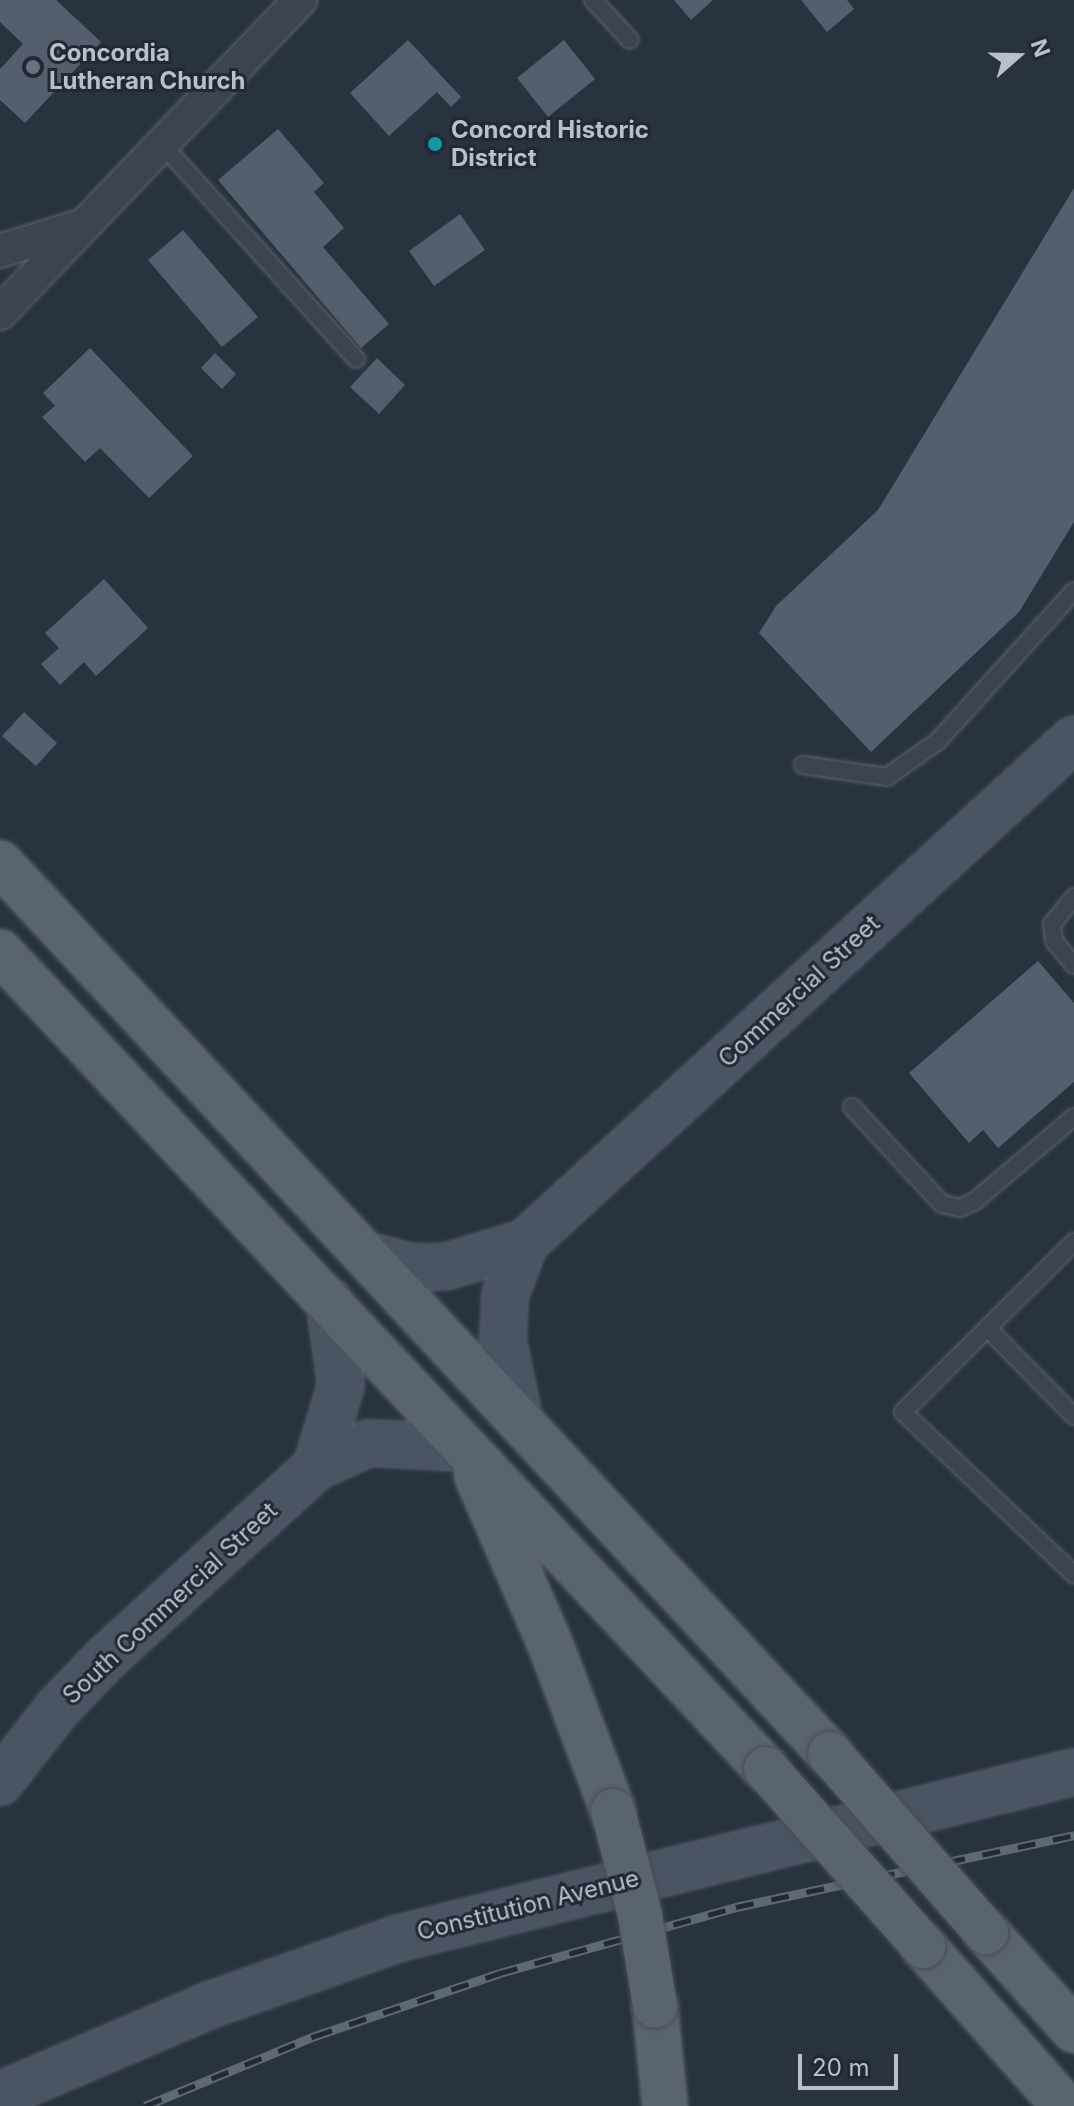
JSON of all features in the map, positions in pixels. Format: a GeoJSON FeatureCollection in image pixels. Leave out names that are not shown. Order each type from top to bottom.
{"type":"FeatureCollection","features":[{"type":"Feature","properties":{"kind":"main road"},"geometry":{"type":"LineString","coordinates":[[0,863],[830,1754],[1074,2030]]}},
{"type":"Feature","properties":{"kind":"main road"},"geometry":{"type":"LineString","coordinates":[[0,952],[257,1222],[464,1448],[766,1769],[1064,2106]]}},
{"type":"Feature","properties":{"kind":"main road"},"geometry":{"type":"LineString","coordinates":[[464,1448],[551,1646],[613,1811],[640,1915],[655,2006],[665,2106]]}},
{"type":"Feature","properties":{"kind":"street"},"geometry":{"type":"LineString","coordinates":[[0,313],[300,0]]}},
{"type":"Feature","properties":{"kind":"street"},"geometry":{"type":"LineString","coordinates":[[0,251],[81,226]]}},
{"type":"Feature","properties":{"kind":"street","name":"Commercial Street"},"geometry":{"type":"LineString","coordinates":[[369,1256],[412,1267],[444,1267],[525,1243],[1074,739]]}},
{"type":"Feature","properties":{"kind":"street","name":"Commercial Street"},"geometry":{"type":"LineString","coordinates":[[519,1418],[503,1340],[505,1296],[525,1243]]}},
{"type":"Feature","properties":{"kind":"street"},"geometry":{"type":"LineString","coordinates":[[316,1467],[341,1385],[329,1301]]}},
{"type":"Feature","properties":{"kind":"street","name":"South Commercial Street"},"geometry":{"type":"LineString","coordinates":[[0,1782],[105,1659],[316,1467],[369,1443],[464,1448]]}},
{"type":"Feature","properties":{"kind":"street","name":"Constitution Avenue"},"geometry":{"type":"LineString","coordinates":[[0,2095],[210,2005],[396,1939],[1074,1772]]}},
{"type":"Feature","properties":{"kind":"lane"},"geometry":{"type":"LineString","coordinates":[[593,0],[630,40]]}},
{"type":"Feature","properties":{"kind":"lane"},"geometry":{"type":"LineString","coordinates":[[161,143],[356,359]]}},
{"type":"Feature","properties":{"kind":"lane"},"geometry":{"type":"LineString","coordinates":[[803,765],[887,777],[938,741],[1074,591]]}},
{"type":"Feature","properties":{"kind":"lane"},"geometry":{"type":"LineString","coordinates":[[1074,897],[1052,924],[1054,941],[1074,965]]}},
{"type":"Feature","properties":{"kind":"lane"},"geometry":{"type":"LineString","coordinates":[[852,1107],[942,1204],[960,1208],[975,1201],[1074,1117]]}},
{"type":"Feature","properties":{"kind":"lane"},"geometry":{"type":"LineString","coordinates":[[1074,1242],[903,1412],[1074,1574]]}},
{"type":"Feature","properties":{"kind":"lane"},"geometry":{"type":"LineString","coordinates":[[987,1328],[1074,1416]]}},
{"type":"Feature","properties":{"kind":"building"},"geometry":{"type":"Polygon","coordinates":[[[0,0],[56,0],[101,42],[25,123],[0,100],[0,69],[23,44],[0,22],[0,0]]]}},
{"type":"Feature","properties":{"kind":"building"},"geometry":{"type":"Polygon","coordinates":[[[674,0],[713,0],[691,20],[674,0]]]}},
{"type":"Feature","properties":{"kind":"building"},"geometry":{"type":"Polygon","coordinates":[[[801,0],[847,0],[854,9],[827,32],[801,0]]]}},
{"type":"Feature","properties":{"kind":"building"},"geometry":{"type":"Polygon","coordinates":[[[408,40],[461,97],[451,107],[437,92],[389,136],[350,93],[408,40]]]}},
{"type":"Feature","properties":{"kind":"building"},"geometry":{"type":"Polygon","coordinates":[[[564,40],[595,79],[548,117],[517,78],[564,40]]]}},
{"type":"Feature","properties":{"kind":"building"},"geometry":{"type":"Polygon","coordinates":[[[278,129],[324,183],[314,192],[344,228],[323,247],[389,324],[361,348],[218,180],[278,129]]]}},
{"type":"Feature","properties":{"kind":"building"},"geometry":{"type":"Polygon","coordinates":[[[1074,188],[1074,522],[1019,612],[871,752],[759,633],[776,606],[878,510],[1074,188]]]}},
{"type":"Feature","properties":{"kind":"building"},"geometry":{"type":"Polygon","coordinates":[[[460,214],[485,250],[434,286],[409,251],[460,214]]]}},
{"type":"Feature","properties":{"kind":"building"},"geometry":{"type":"Polygon","coordinates":[[[183,230],[258,317],[222,347],[148,260],[183,230]]]}},
{"type":"Feature","properties":{"kind":"building"},"geometry":{"type":"Polygon","coordinates":[[[90,348],[193,456],[149,498],[100,448],[85,462],[42,417],[55,406],[43,393],[90,348]]]}},
{"type":"Feature","properties":{"kind":"building"},"geometry":{"type":"Polygon","coordinates":[[[215,353],[236,374],[222,389],[201,368],[215,353]]]}},
{"type":"Feature","properties":{"kind":"building"},"geometry":{"type":"Polygon","coordinates":[[[377,358],[405,385],[379,414],[350,387],[377,358]]]}},
{"type":"Feature","properties":{"kind":"building"},"geometry":{"type":"Polygon","coordinates":[[[104,579],[148,628],[96,676],[84,662],[60,685],[41,664],[59,648],[45,633],[104,579]]]}},
{"type":"Feature","properties":{"kind":"building"},"geometry":{"type":"Polygon","coordinates":[[[24,712],[57,743],[36,766],[2,736],[24,712]]]}},
{"type":"Feature","properties":{"kind":"building"},"geometry":{"type":"Polygon","coordinates":[[[1038,961],[1074,1003],[1074,1082],[998,1148],[983,1130],[969,1143],[909,1073],[1038,961]]]}},
{"type":"Feature","properties":{"kind":"railway"},"geometry":{"type":"LineString","coordinates":[[145,2106],[315,2036],[500,1973],[736,1907],[1074,1835]]}},
{"type":"Feature","properties":{"kind":"place","name":"Concordia Lutheran Church"},"geometry":{"type":"Point","coordinates":[33,67]}},
{"type":"Feature","properties":{"kind":"place","name":"Concord Historic District"},"geometry":{"type":"Point","coordinates":[435,144]}}]}
